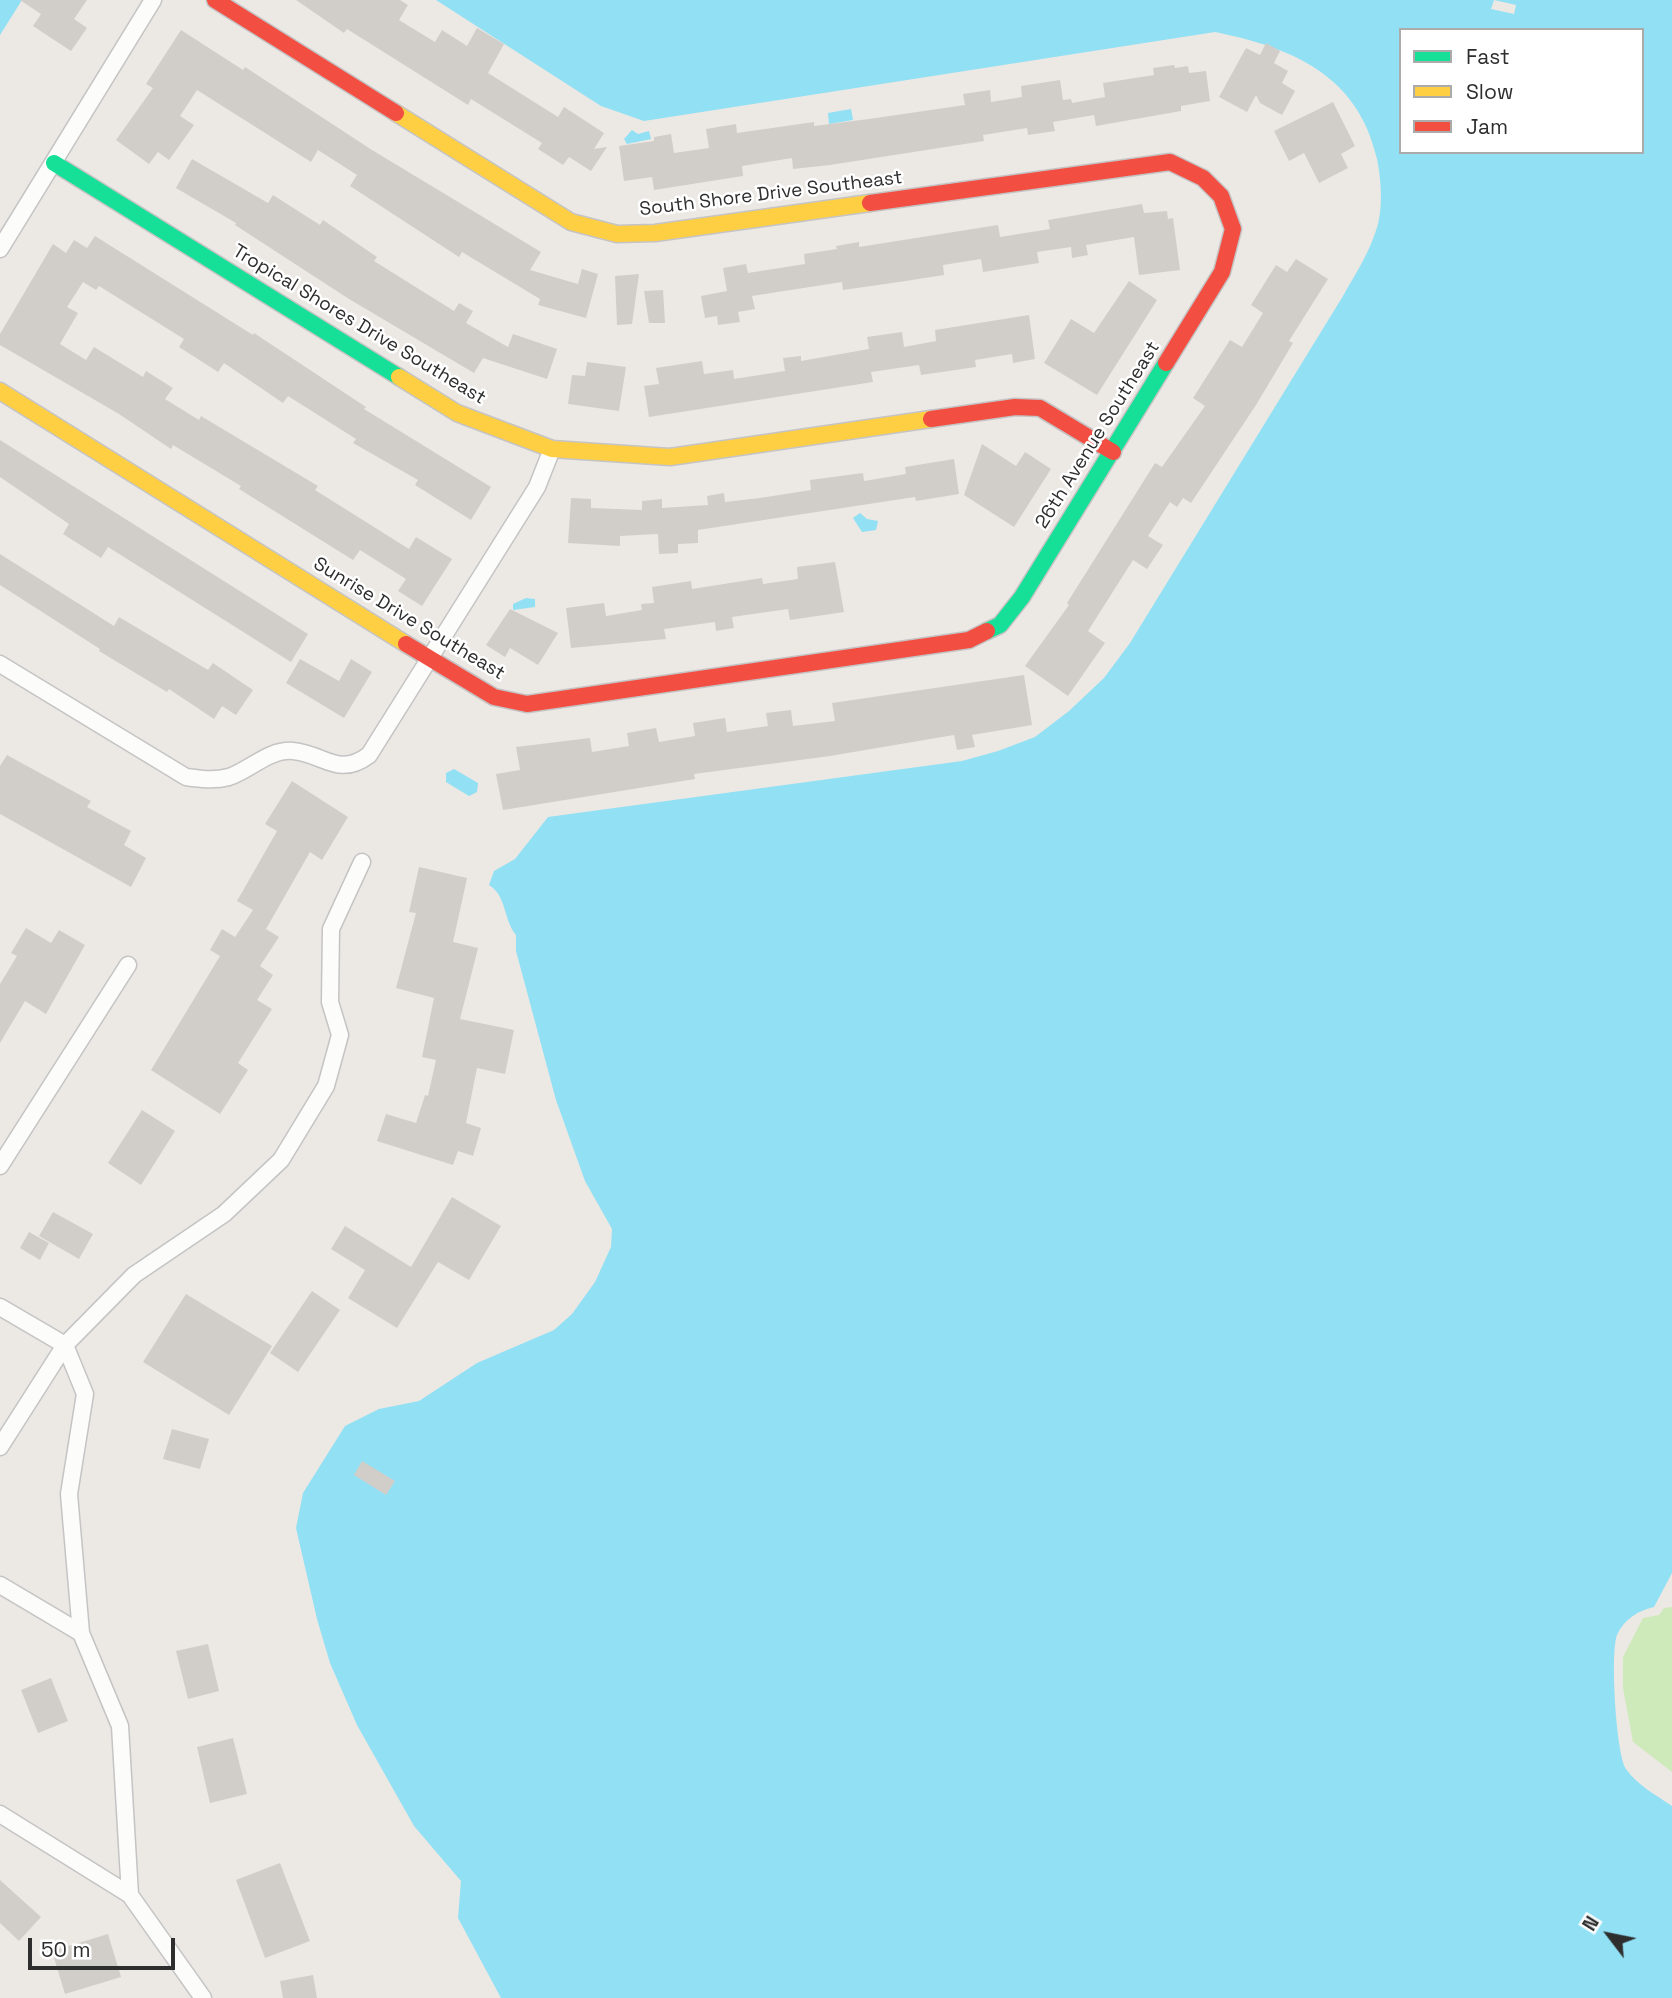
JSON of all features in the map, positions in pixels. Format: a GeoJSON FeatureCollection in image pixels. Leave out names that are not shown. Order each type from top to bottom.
{"type":"FeatureCollection","features":[{"type":"Feature","properties":{"kind":"street"},"geometry":{"type":"LineString","coordinates":[[0,249],[153,0]]}},
{"type":"Feature","properties":{"kind":"street","name":"South Shore Drive Southeast"},"geometry":{"type":"LineString","coordinates":[[215,0],[571,222],[617,234],[655,233],[1170,162],[1203,178],[1221,196],[1233,229]]}},
{"type":"Feature","properties":{"kind":"street","name":"Tropical Shores Drive Southeast"},"geometry":{"type":"LineString","coordinates":[[54,163],[457,413],[552,450],[670,457],[1015,407],[1040,408],[1113,452]]}},
{"type":"Feature","properties":{"kind":"street","name":"26th Avenue Southeast"},"geometry":{"type":"LineString","coordinates":[[970,640],[1000,625],[1012,611],[1113,452],[1222,272],[1233,229]]}},
{"type":"Feature","properties":{"kind":"street","name":"Sunrise Drive Southeast"},"geometry":{"type":"LineString","coordinates":[[0,391],[494,697],[527,704],[970,640]]}},
{"type":"Feature","properties":{"kind":"street"},"geometry":{"type":"LineString","coordinates":[[0,664],[186,777],[209,780],[229,777],[276,753],[292,751],[345,766],[358,762],[369,755],[537,487],[552,450]]}},
{"type":"Feature","properties":{"kind":"street"},"geometry":{"type":"LineString","coordinates":[[0,1447],[65,1345],[134,1275],[224,1214],[281,1160],[326,1086],[340,1035],[330,1002],[331,929],[362,862]]}},
{"type":"Feature","properties":{"kind":"street"},"geometry":{"type":"LineString","coordinates":[[0,1166],[128,965]]}},
{"type":"Feature","properties":{"kind":"street"},"geometry":{"type":"LineString","coordinates":[[0,1307],[65,1345],[85,1394],[69,1494],[81,1633],[120,1726],[130,1895]]}},
{"type":"Feature","properties":{"kind":"street"},"geometry":{"type":"LineString","coordinates":[[0,1585],[81,1633]]}},
{"type":"Feature","properties":{"kind":"street"},"geometry":{"type":"LineString","coordinates":[[0,1814],[130,1895],[203,1998]]}},
{"type":"Feature","properties":{"kind":"green space"},"geometry":{"type":"Polygon","coordinates":[[[1672,1607],[1672,1772],[1633,1742],[1623,1688],[1623,1657],[1643,1618],[1659,1615],[1664,1608],[1672,1607]]]}},
{"type":"Feature","properties":{"kind":"water"},"geometry":{"type":"Polygon","coordinates":[[[0,0],[22,0],[0,35],[0,0]]]}},
{"type":"Feature","properties":{"kind":"water"},"geometry":{"type":"Polygon","coordinates":[[[436,0],[1672,0],[1672,1573],[1654,1607],[1632,1616],[1620,1629],[1615,1645],[1614,1681],[1619,1744],[1626,1769],[1641,1785],[1672,1806],[1672,1998],[501,1998],[458,1918],[461,1881],[414,1826],[357,1725],[330,1663],[296,1528],[303,1493],[345,1426],[379,1409],[419,1401],[477,1363],[554,1330],[572,1314],[595,1282],[611,1247],[612,1229],[585,1181],[556,1100],[516,951],[516,935],[499,895],[489,885],[494,871],[515,859],[548,817],[962,761],[1035,737],[1069,711],[1104,678],[1130,643],[1343,296],[1371,243],[1381,209],[1377,159],[1368,130],[1355,106],[1338,86],[1296,57],[1271,47],[1215,32],[644,121],[601,106],[436,0]]]}},
{"type":"Feature","properties":{"kind":"water"},"geometry":{"type":"Polygon","coordinates":[[[851,109],[853,120],[829,124],[828,113],[851,109]]]}},
{"type":"Feature","properties":{"kind":"water"},"geometry":{"type":"Polygon","coordinates":[[[632,130],[638,134],[649,131],[651,139],[627,144],[624,139],[632,130]]]}},
{"type":"Feature","properties":{"kind":"water"},"geometry":{"type":"Polygon","coordinates":[[[860,513],[867,519],[878,521],[876,530],[862,532],[853,518],[860,513]]]}},
{"type":"Feature","properties":{"kind":"water"},"geometry":{"type":"Polygon","coordinates":[[[526,598],[535,599],[535,607],[513,610],[513,604],[526,598]]]}},
{"type":"Feature","properties":{"kind":"water"},"geometry":{"type":"Polygon","coordinates":[[[454,769],[478,783],[477,792],[469,796],[446,782],[446,773],[454,769]]]}},
{"type":"Feature","properties":{"kind":"pier"},"geometry":{"type":"Polygon","coordinates":[[[1494,0],[1516,5],[1514,14],[1491,9],[1494,0]]]}},
{"type":"Feature","properties":{"kind":"building"},"geometry":{"type":"Polygon","coordinates":[[[20,0],[87,0],[74,19],[87,28],[71,51],[33,26],[41,14],[20,0]]]}},
{"type":"Feature","properties":{"kind":"building"},"geometry":{"type":"Polygon","coordinates":[[[296,0],[400,0],[408,5],[399,20],[435,42],[442,30],[467,46],[477,28],[504,44],[488,73],[558,117],[564,107],[604,133],[594,149],[607,147],[591,171],[569,157],[563,165],[538,149],[542,143],[471,99],[468,105],[347,29],[344,33],[296,0]]]}},
{"type":"Feature","properties":{"kind":"building"},"geometry":{"type":"Polygon","coordinates":[[[181,30],[541,252],[530,270],[578,284],[582,269],[598,274],[586,318],[538,305],[540,299],[462,252],[459,257],[350,186],[357,175],[318,150],[311,162],[197,90],[180,116],[194,125],[169,160],[158,152],[149,164],[116,140],[153,88],[146,84],[181,30]]]}},
{"type":"Feature","properties":{"kind":"building"},"geometry":{"type":"Polygon","coordinates":[[[1266,43],[1280,51],[1274,63],[1288,71],[1282,83],[1295,91],[1282,115],[1260,103],[1256,95],[1247,112],[1219,97],[1246,48],[1260,55],[1266,43]]]}},
{"type":"Feature","properties":{"kind":"building"},"geometry":{"type":"Polygon","coordinates":[[[1174,65],[1175,68],[1188,66],[1189,73],[1206,71],[1210,101],[1181,106],[1181,111],[1096,126],[1094,115],[1053,122],[1055,131],[1028,135],[1027,128],[983,135],[984,141],[830,165],[793,169],[792,158],[742,166],[743,176],[654,190],[652,177],[624,181],[619,146],[654,141],[654,137],[671,134],[674,153],[709,148],[706,129],[736,124],[737,133],[814,122],[814,126],[869,119],[965,105],[963,94],[990,90],[991,102],[1022,97],[1021,86],[1060,80],[1063,100],[1071,99],[1072,103],[1105,97],[1103,83],[1154,75],[1153,68],[1174,65]]]}},
{"type":"Feature","properties":{"kind":"building"},"geometry":{"type":"Polygon","coordinates":[[[1333,102],[1355,146],[1341,154],[1348,168],[1319,183],[1304,153],[1289,161],[1274,131],[1333,102]]]}},
{"type":"Feature","properties":{"kind":"building"},"geometry":{"type":"Polygon","coordinates":[[[192,159],[268,203],[273,195],[320,225],[323,220],[377,257],[374,261],[454,311],[459,303],[473,311],[466,323],[508,347],[513,334],[557,349],[547,379],[483,358],[474,373],[349,299],[235,225],[236,223],[176,188],[192,159]]]}},
{"type":"Feature","properties":{"kind":"building"},"geometry":{"type":"Polygon","coordinates":[[[1142,204],[1144,213],[1167,211],[1168,219],[1173,218],[1180,270],[1139,275],[1134,237],[1086,245],[1088,255],[1072,258],[1071,247],[1037,252],[1039,263],[983,272],[981,259],[943,265],[944,275],[843,290],[842,282],[752,296],[755,309],[738,312],[740,322],[718,325],[717,316],[705,318],[701,296],[727,291],[723,268],[746,264],[748,273],[805,264],[804,254],[837,249],[836,246],[859,242],[859,247],[998,225],[1000,237],[1050,229],[1048,220],[1142,204]]]}},
{"type":"Feature","properties":{"kind":"building"},"geometry":{"type":"Polygon","coordinates":[[[95,236],[253,335],[254,333],[366,407],[364,409],[491,487],[471,520],[415,485],[418,480],[353,443],[356,439],[288,396],[283,403],[224,363],[218,372],[179,347],[184,339],[99,286],[96,290],[83,282],[67,307],[78,313],[60,344],[86,360],[94,347],[143,377],[146,371],[173,388],[165,399],[199,420],[201,416],[318,486],[315,490],[409,549],[416,537],[452,559],[422,606],[398,591],[406,579],[360,550],[353,560],[239,489],[241,486],[173,445],[171,449],[119,414],[0,345],[0,334],[53,244],[66,253],[74,240],[87,248],[95,236]]]}},
{"type":"Feature","properties":{"kind":"building"},"geometry":{"type":"Polygon","coordinates":[[[1296,259],[1328,279],[1289,341],[1293,343],[1256,405],[1191,503],[1183,498],[1177,507],[1170,502],[1148,536],[1163,545],[1147,569],[1133,560],[1088,631],[1105,643],[1068,696],[1025,666],[1069,605],[1067,603],[1155,463],[1162,467],[1205,406],[1193,398],[1230,340],[1242,347],[1263,313],[1251,305],[1276,265],[1287,272],[1296,259]]]}},
{"type":"Feature","properties":{"kind":"building"},"geometry":{"type":"Polygon","coordinates":[[[639,274],[632,324],[617,325],[615,276],[639,274]]]}},
{"type":"Feature","properties":{"kind":"building"},"geometry":{"type":"Polygon","coordinates":[[[1129,281],[1157,300],[1097,395],[1044,363],[1071,319],[1094,333],[1129,281]]]}},
{"type":"Feature","properties":{"kind":"building"},"geometry":{"type":"Polygon","coordinates":[[[663,290],[665,323],[649,323],[644,291],[663,290]]]}},
{"type":"Feature","properties":{"kind":"building"},"geometry":{"type":"Polygon","coordinates":[[[1029,315],[1035,359],[1013,363],[1012,354],[975,360],[976,367],[921,375],[919,365],[871,372],[873,382],[649,417],[644,386],[659,384],[656,368],[702,361],[704,374],[733,370],[734,379],[785,371],[783,358],[801,356],[801,361],[869,349],[867,337],[902,332],[904,347],[936,341],[935,330],[1029,315]]]}},
{"type":"Feature","properties":{"kind":"building"},"geometry":{"type":"Polygon","coordinates":[[[587,362],[626,367],[619,411],[568,404],[572,375],[585,376],[587,362]]]}},
{"type":"Feature","properties":{"kind":"building"},"geometry":{"type":"Polygon","coordinates":[[[0,440],[308,634],[291,662],[108,547],[101,558],[63,534],[69,524],[0,477],[0,440]]]}},
{"type":"Feature","properties":{"kind":"building"},"geometry":{"type":"Polygon","coordinates":[[[982,444],[1016,466],[1025,452],[1051,469],[1014,527],[964,495],[982,444]]]}},
{"type":"Feature","properties":{"kind":"building"},"geometry":{"type":"Polygon","coordinates":[[[954,459],[959,494],[916,501],[915,497],[698,530],[698,543],[678,544],[678,553],[659,554],[658,534],[620,536],[620,546],[568,543],[571,498],[591,499],[591,508],[642,510],[642,501],[662,499],[662,508],[708,505],[707,496],[724,493],[725,502],[760,498],[811,490],[810,480],[863,473],[864,481],[906,474],[905,467],[954,459]]]}},
{"type":"Feature","properties":{"kind":"building"},"geometry":{"type":"Polygon","coordinates":[[[0,554],[114,626],[119,617],[208,670],[213,663],[253,690],[236,715],[222,706],[214,719],[169,689],[167,692],[99,651],[100,649],[0,585],[0,554]]]}},
{"type":"Feature","properties":{"kind":"building"},"geometry":{"type":"Polygon","coordinates":[[[835,562],[844,612],[790,620],[788,609],[732,617],[734,628],[716,631],[715,622],[664,629],[666,639],[571,648],[566,608],[604,603],[606,616],[642,610],[641,604],[654,603],[652,587],[691,581],[692,589],[762,578],[763,584],[798,579],[797,567],[835,562]]]}},
{"type":"Feature","properties":{"kind":"building"},"geometry":{"type":"Polygon","coordinates":[[[510,609],[558,633],[538,665],[510,648],[505,657],[486,645],[510,609]]]}},
{"type":"Feature","properties":{"kind":"building"},"geometry":{"type":"Polygon","coordinates":[[[300,659],[339,681],[351,659],[372,672],[344,718],[286,683],[300,659]]]}},
{"type":"Feature","properties":{"kind":"building"},"geometry":{"type":"Polygon","coordinates":[[[1024,675],[1032,725],[972,735],[975,747],[957,750],[954,735],[830,756],[694,774],[695,779],[503,810],[496,774],[520,770],[516,747],[590,738],[592,752],[629,746],[627,733],[656,728],[659,742],[695,736],[693,723],[725,718],[727,732],[768,726],[766,713],[791,710],[793,726],[835,721],[832,703],[1024,675]]]}},
{"type":"Feature","properties":{"kind":"building"},"geometry":{"type":"Polygon","coordinates":[[[7,755],[91,801],[87,807],[131,831],[124,845],[146,858],[131,887],[0,814],[0,766],[7,755]]]}},
{"type":"Feature","properties":{"kind":"building"},"geometry":{"type":"Polygon","coordinates":[[[292,781],[348,817],[322,860],[310,852],[266,929],[279,937],[260,966],[273,975],[257,1000],[272,1009],[238,1063],[248,1070],[220,1114],[151,1070],[220,956],[210,950],[222,929],[235,937],[253,910],[237,901],[277,831],[265,824],[292,781]]]}},
{"type":"Feature","properties":{"kind":"building"},"geometry":{"type":"Polygon","coordinates":[[[419,867],[467,878],[453,942],[478,948],[460,1019],[514,1030],[505,1074],[477,1068],[466,1123],[481,1128],[473,1156],[458,1151],[453,1165],[377,1141],[386,1114],[416,1123],[425,1095],[428,1096],[436,1060],[422,1057],[434,998],[396,988],[416,913],[409,912],[419,867]]]}},
{"type":"Feature","properties":{"kind":"building"},"geometry":{"type":"Polygon","coordinates":[[[26,928],[51,943],[59,930],[85,945],[46,1014],[25,1001],[0,1043],[0,984],[17,956],[11,953],[26,928]]]}},
{"type":"Feature","properties":{"kind":"building"},"geometry":{"type":"Polygon","coordinates":[[[142,1110],[175,1131],[141,1185],[108,1163],[142,1110]]]}},
{"type":"Feature","properties":{"kind":"building"},"geometry":{"type":"Polygon","coordinates":[[[452,1197],[501,1226],[469,1280],[438,1262],[397,1328],[348,1298],[365,1270],[331,1249],[345,1226],[411,1267],[452,1197]]]}},
{"type":"Feature","properties":{"kind":"building"},"geometry":{"type":"Polygon","coordinates":[[[53,1212],[93,1234],[79,1259],[39,1236],[53,1212]]]}},
{"type":"Feature","properties":{"kind":"building"},"geometry":{"type":"Polygon","coordinates":[[[29,1232],[49,1243],[40,1260],[20,1248],[29,1232]]]}},
{"type":"Feature","properties":{"kind":"building"},"geometry":{"type":"Polygon","coordinates":[[[312,1291],[340,1310],[298,1372],[270,1353],[312,1291]]]}},
{"type":"Feature","properties":{"kind":"building"},"geometry":{"type":"Polygon","coordinates":[[[186,1294],[272,1346],[229,1415],[143,1362],[186,1294]]]}},
{"type":"Feature","properties":{"kind":"building"},"geometry":{"type":"Polygon","coordinates":[[[172,1429],[209,1439],[200,1469],[163,1459],[172,1429]]]}},
{"type":"Feature","properties":{"kind":"building"},"geometry":{"type":"Polygon","coordinates":[[[362,1461],[395,1481],[386,1495],[354,1475],[362,1461]]]}},
{"type":"Feature","properties":{"kind":"building"},"geometry":{"type":"Polygon","coordinates":[[[208,1644],[219,1691],[188,1699],[176,1651],[208,1644]]]}},
{"type":"Feature","properties":{"kind":"building"},"geometry":{"type":"Polygon","coordinates":[[[51,1678],[68,1721],[38,1733],[21,1690],[51,1678]]]}},
{"type":"Feature","properties":{"kind":"building"},"geometry":{"type":"Polygon","coordinates":[[[233,1738],[247,1794],[210,1803],[197,1747],[233,1738]]]}},
{"type":"Feature","properties":{"kind":"building"},"geometry":{"type":"Polygon","coordinates":[[[280,1863],[310,1941],[265,1958],[236,1880],[280,1863]]]}},
{"type":"Feature","properties":{"kind":"building"},"geometry":{"type":"Polygon","coordinates":[[[0,1880],[41,1917],[19,1941],[0,1923],[0,1880]]]}},
{"type":"Feature","properties":{"kind":"building"},"geometry":{"type":"Polygon","coordinates":[[[108,1934],[121,1977],[65,1994],[52,1951],[108,1934]]]}},
{"type":"Feature","properties":{"kind":"building"},"geometry":{"type":"Polygon","coordinates":[[[313,1975],[317,1998],[283,1998],[280,1981],[313,1975]]]}},
{"type":"Feature","properties":{"kind":"traffic: fast"},"geometry":{"type":"LineString","coordinates":[[54,163],[399,377]]}},
{"type":"Feature","properties":{"kind":"traffic: fast"},"geometry":{"type":"LineString","coordinates":[[987,631],[1000,625],[1022,597],[1166,363]]}},
{"type":"Feature","properties":{"kind":"traffic: slow"},"geometry":{"type":"LineString","coordinates":[[396,113],[571,222],[617,234],[655,233],[870,203]]}},
{"type":"Feature","properties":{"kind":"traffic: slow"},"geometry":{"type":"LineString","coordinates":[[399,377],[457,413],[552,449],[670,457],[931,419]]}},
{"type":"Feature","properties":{"kind":"traffic: slow"},"geometry":{"type":"LineString","coordinates":[[0,391],[406,644]]}},
{"type":"Feature","properties":{"kind":"traffic: jam"},"geometry":{"type":"LineString","coordinates":[[215,0],[396,113]]}},
{"type":"Feature","properties":{"kind":"traffic: jam"},"geometry":{"type":"LineString","coordinates":[[870,203],[1170,162],[1203,178],[1221,196],[1233,229],[1222,272],[1166,363]]}},
{"type":"Feature","properties":{"kind":"traffic: jam"},"geometry":{"type":"LineString","coordinates":[[931,419],[1015,407],[1040,408],[1113,452]]}},
{"type":"Feature","properties":{"kind":"traffic: jam"},"geometry":{"type":"LineString","coordinates":[[406,644],[494,697],[527,704],[969,640],[987,631]]}}]}
